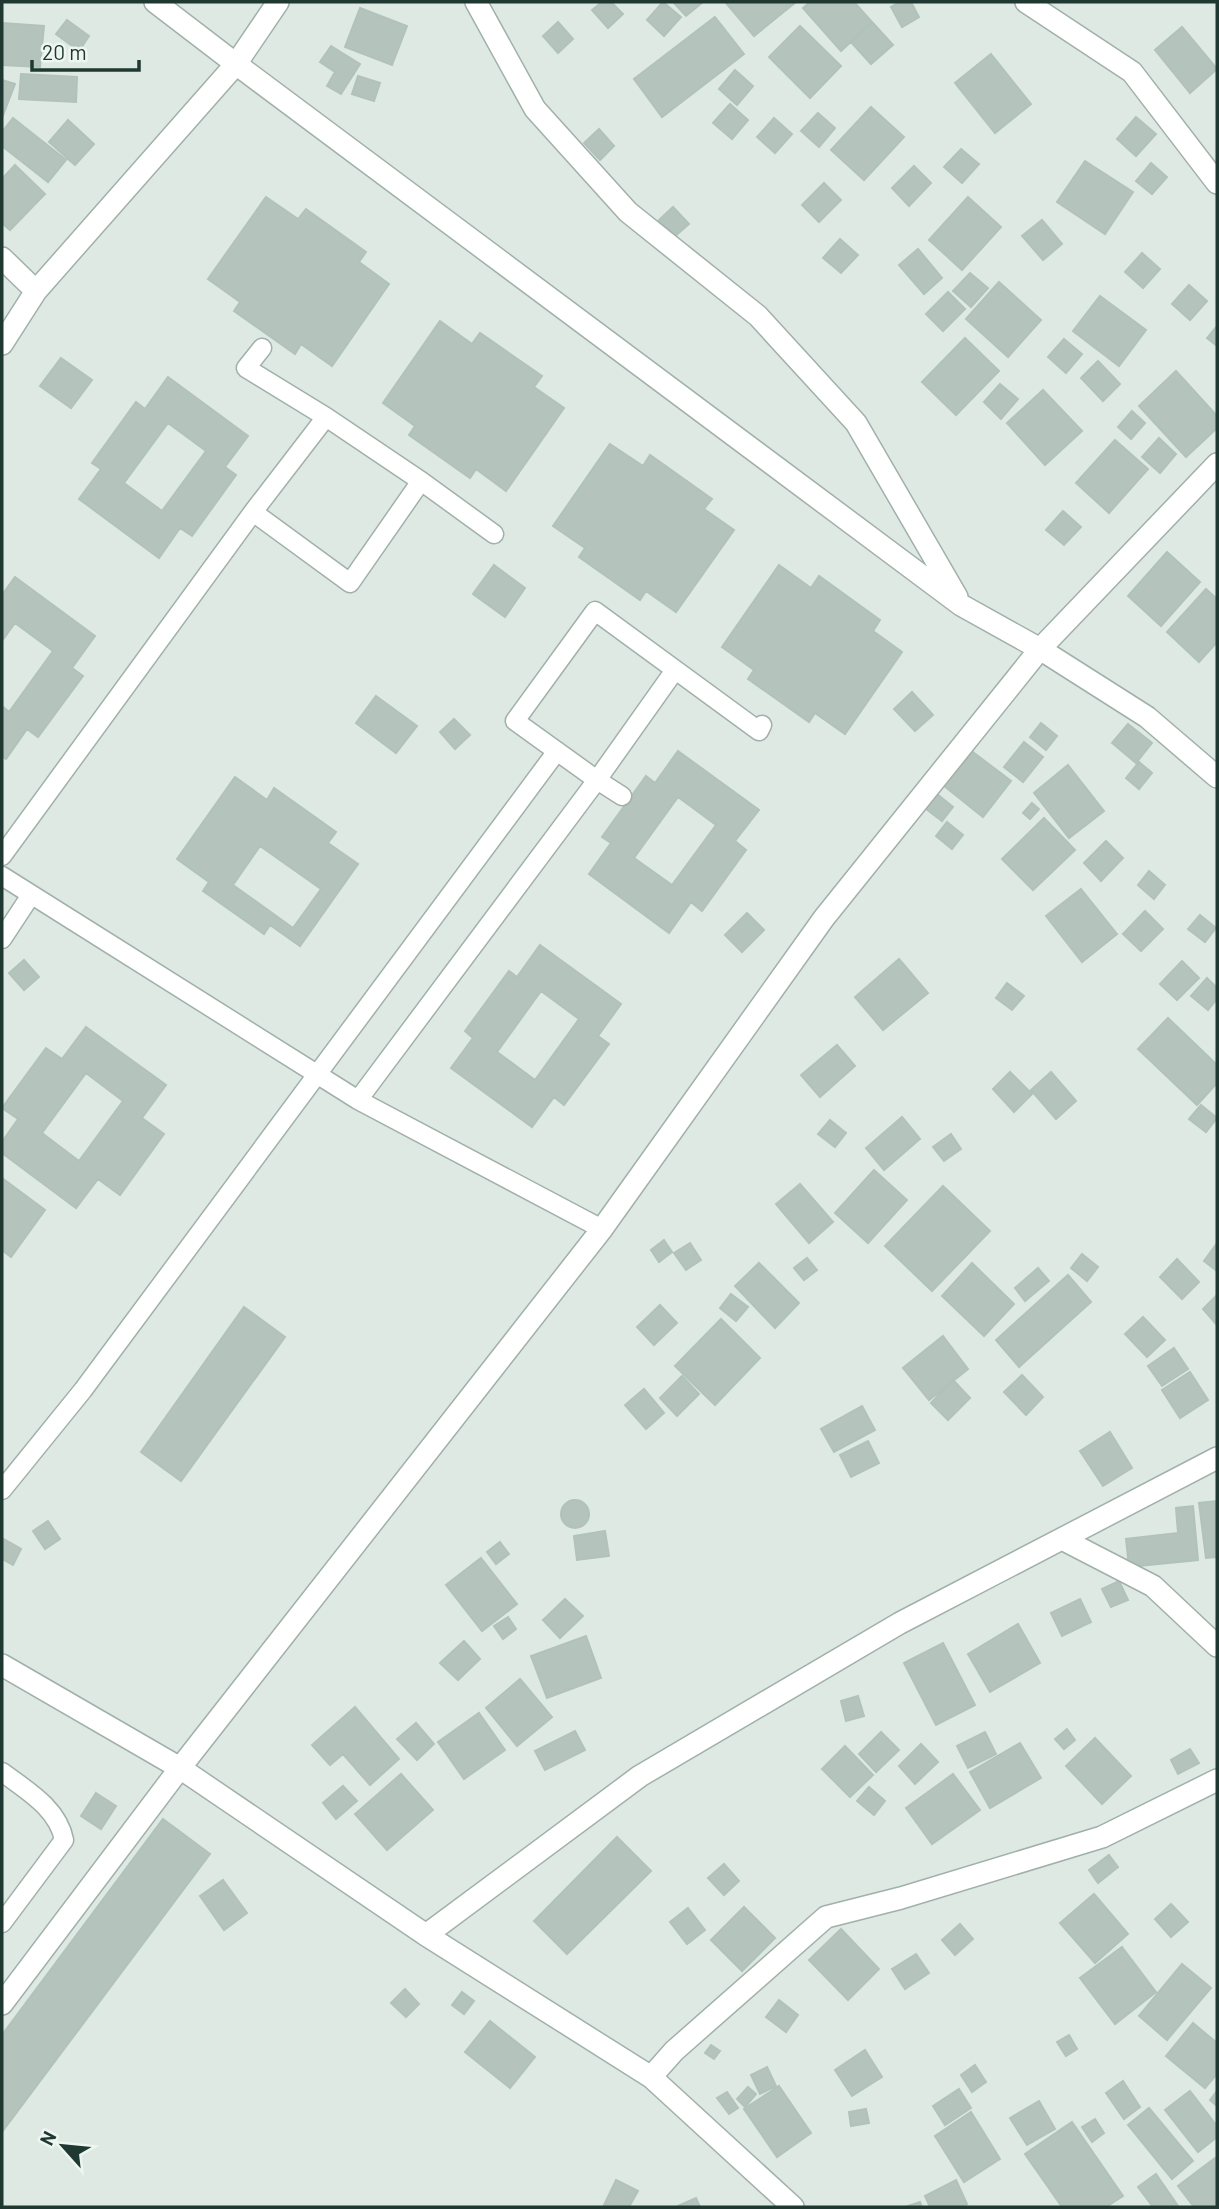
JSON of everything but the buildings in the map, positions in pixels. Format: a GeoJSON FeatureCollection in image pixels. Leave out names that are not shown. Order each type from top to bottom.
{"type":"FeatureCollection","features":[{"type":"Feature","properties":{"kind":"street"},"geometry":{"type":"LineString","coordinates":[[155,2],[961,605],[1040,649],[1147,717],[1217,776]]}},
{"type":"Feature","properties":{"kind":"street"},"geometry":{"type":"LineString","coordinates":[[2,344],[36,291],[236,64],[278,2]]}},
{"type":"Feature","properties":{"kind":"street"},"geometry":{"type":"LineString","coordinates":[[476,2],[535,109],[628,212],[758,316],[856,423],[961,605]]}},
{"type":"Feature","properties":{"kind":"street"},"geometry":{"type":"LineString","coordinates":[[1026,2],[1132,72],[1217,183]]}},
{"type":"Feature","properties":{"kind":"street"},"geometry":{"type":"LineString","coordinates":[[2,258],[36,291]]}},
{"type":"Feature","properties":{"kind":"street"},"geometry":{"type":"LineString","coordinates":[[2,2004],[180,1768],[602,1229],[824,918],[1040,649],[1217,464]]}},
{"type":"Feature","properties":{"kind":"street"},"geometry":{"type":"LineString","coordinates":[[426,1935],[640,1776],[900,1623],[1217,1458]]}},
{"type":"Feature","properties":{"kind":"street"},"geometry":{"type":"LineString","coordinates":[[1062,1539],[1153,1586],[1217,1646]]}},
{"type":"Feature","properties":{"kind":"street"},"geometry":{"type":"LineString","coordinates":[[2,1665],[180,1768],[426,1935],[651,2077],[793,2207]]}},
{"type":"Feature","properties":{"kind":"street"},"geometry":{"type":"LineString","coordinates":[[651,2077],[674,2051],[826,1917],[901,1898],[1102,1837],[1217,1780]]}},
{"type":"Feature","properties":{"kind":"lane"},"geometry":{"type":"LineString","coordinates":[[262,348],[246,368],[326,416],[494,534]]}},
{"type":"Feature","properties":{"kind":"lane"},"geometry":{"type":"LineString","coordinates":[[2,856],[326,416]]}},
{"type":"Feature","properties":{"kind":"lane"},"geometry":{"type":"LineString","coordinates":[[253,512],[350,583],[421,481]]}},
{"type":"Feature","properties":{"kind":"lane"},"geometry":{"type":"LineString","coordinates":[[622,796],[515,721],[595,611],[760,731],[762,724]]}},
{"type":"Feature","properties":{"kind":"lane"},"geometry":{"type":"LineString","coordinates":[[358,1100],[597,780],[675,670]]}},
{"type":"Feature","properties":{"kind":"lane"},"geometry":{"type":"LineString","coordinates":[[2,1490],[83,1390],[557,751]]}},
{"type":"Feature","properties":{"kind":"lane"},"geometry":{"type":"LineString","coordinates":[[2,876],[358,1100],[602,1229]]}},
{"type":"Feature","properties":{"kind":"lane"},"geometry":{"type":"LineString","coordinates":[[2,939],[31,895]]}},
{"type":"Feature","properties":{"kind":"lane"},"geometry":{"type":"LineString","coordinates":[[2,1772],[42,1802],[62,1828],[64,1840],[2,1923]]}}]}
